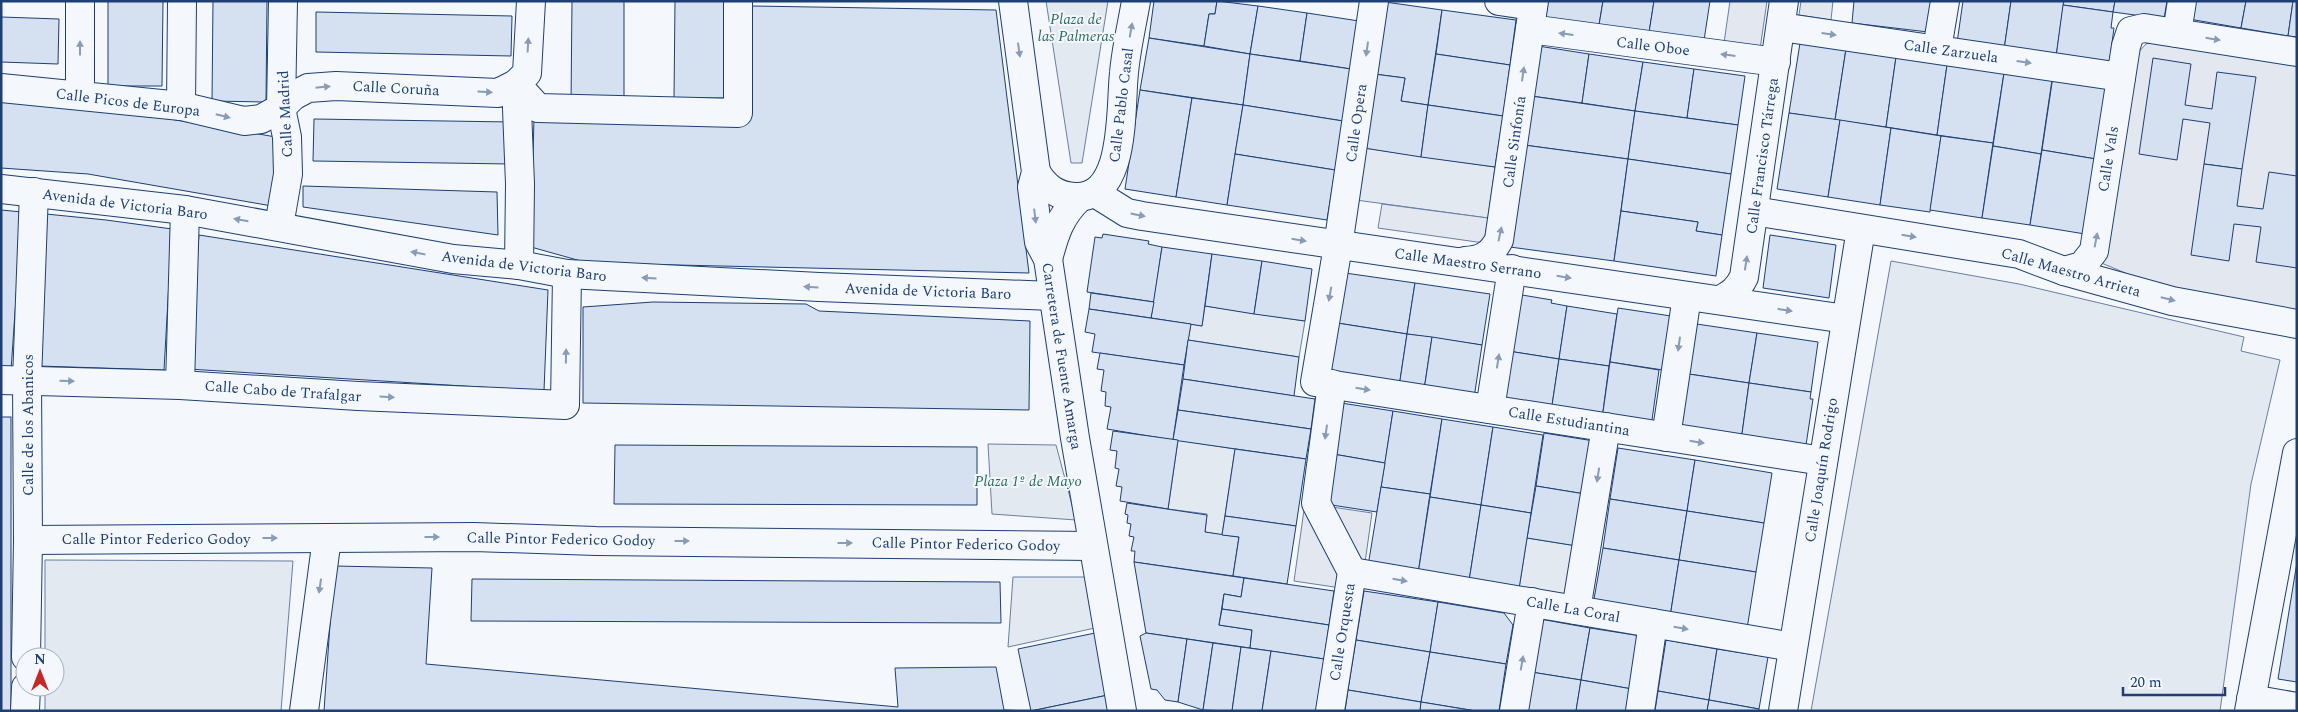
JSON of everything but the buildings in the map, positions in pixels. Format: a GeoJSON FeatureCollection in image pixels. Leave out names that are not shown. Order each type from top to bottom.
{"type":"FeatureCollection","features":[{"type":"Feature","properties":{"kind":"street"},"geometry":{"type":"LineString","coordinates":[[80,1],[80,95]]}},
{"type":"Feature","properties":{"kind":"street"},"geometry":{"type":"LineString","coordinates":[[181,106],[182,1]]}},
{"type":"Feature","properties":{"kind":"street","name":"Calle Madrid"},"geometry":{"type":"LineString","coordinates":[[279,226],[288,174],[287,137],[281,108],[283,1]]}},
{"type":"Feature","properties":{"kind":"street"},"geometry":{"type":"LineString","coordinates":[[519,265],[520,184],[516,84],[527,73],[531,1]]}},
{"type":"Feature","properties":{"kind":"street"},"geometry":{"type":"LineString","coordinates":[[516,84],[538,108],[738,113],[738,1]]}},
{"type":"Feature","properties":{"kind":"street","name":"Carretera de Fuente Amarga"},"geometry":{"type":"LineString","coordinates":[[1013,1],[1036,172],[1032,187],[1039,242],[1048,259],[1052,296],[1122,711]]}},
{"type":"Feature","properties":{"kind":"street","name":"Calle Pablo Casal"},"geometry":{"type":"LineString","coordinates":[[1048,259],[1055,234],[1067,210],[1105,184],[1114,166],[1119,135],[1124,71],[1136,1]]}},
{"type":"Feature","properties":{"kind":"street","name":"Calle Oboe"},"geometry":{"type":"LineString","coordinates":[[1499,1],[1532,12],[1776,62]]}},
{"type":"Feature","properties":{"kind":"street"},"geometry":{"type":"LineString","coordinates":[[1937,49],[1945,1]]}},
{"type":"Feature","properties":{"kind":"street"},"geometry":{"type":"LineString","coordinates":[[2182,1],[2177,34],[2297,52]]}},
{"type":"Feature","properties":{"kind":"street","name":"Calle Opera"},"geometry":{"type":"LineString","coordinates":[[1338,246],[1368,2]]}},
{"type":"Feature","properties":{"kind":"street","name":"Calle Sinfonía"},"geometry":{"type":"LineString","coordinates":[[1465,262],[1486,256],[1494,250],[1500,240],[1532,12]]}},
{"type":"Feature","properties":{"kind":"street","name":"Calle Zarzuela"},"geometry":{"type":"LineString","coordinates":[[1782,14],[1937,49],[2121,76]]}},
{"type":"Feature","properties":{"kind":"street","name":"Calle Francisco Tárrega"},"geometry":{"type":"LineString","coordinates":[[1720,300],[1730,295],[1739,287],[1744,277],[1782,14]]}},
{"type":"Feature","properties":{"kind":"street","name":"Calle Vals"},"geometry":{"type":"LineString","coordinates":[[2064,271],[2082,266],[2094,251],[2126,46],[2131,31],[2144,28],[2177,34]]}},
{"type":"Feature","properties":{"kind":"street","name":"Calle Coruña"},"geometry":{"type":"LineString","coordinates":[[281,108],[293,96],[308,88],[336,86],[498,93],[516,84]]}},
{"type":"Feature","properties":{"kind":"street","name":"Calle Picos de Europa"},"geometry":{"type":"LineString","coordinates":[[1,88],[181,106],[244,121],[261,119],[281,108]]}},
{"type":"Feature","properties":{"kind":"street"},"geometry":{"type":"LineString","coordinates":[[1036,172],[1043,183],[1054,192],[1067,197],[1088,195]]}},
{"type":"Feature","properties":{"kind":"street","name":"Avenida de Victoria Baro"},"geometry":{"type":"LineString","coordinates":[[1,189],[185,210],[453,259],[519,265],[567,274],[818,287],[1052,296]]}},
{"type":"Feature","properties":{"kind":"street","name":"Calle de los Abanicos"},"geometry":{"type":"LineString","coordinates":[[26,647],[28,540],[14,380],[34,192]]}},
{"type":"Feature","properties":{"kind":"street","name":"Calle Maestro Serrano"},"geometry":{"type":"LineString","coordinates":[[1088,195],[1127,213],[1142,216],[1846,319]]}},
{"type":"Feature","properties":{"kind":"street"},"geometry":{"type":"LineString","coordinates":[[180,385],[185,210]]}},
{"type":"Feature","properties":{"kind":"street","name":"Calle Maestro Arrieta"},"geometry":{"type":"LineString","coordinates":[[1754,211],[2019,254],[2064,271],[2172,301],[2297,324]]}},
{"type":"Feature","properties":{"kind":"street","name":"Calle Joaquín Rodrigo"},"geometry":{"type":"LineString","coordinates":[[1783,711],[1861,229]]}},
{"type":"Feature","properties":{"kind":"street","name":"Calle Orquesta"},"geometry":{"type":"LineString","coordinates":[[1330,711],[1352,572],[1316,503],[1324,383],[1338,246]]}},
{"type":"Feature","properties":{"kind":"street"},"geometry":{"type":"LineString","coordinates":[[1490,409],[1512,269]]}},
{"type":"Feature","properties":{"kind":"street","name":"Calle Cabo de Trafalgar"},"geometry":{"type":"LineString","coordinates":[[14,380],[180,385],[358,396],[565,405],[567,274]]}},
{"type":"Feature","properties":{"kind":"street"},"geometry":{"type":"LineString","coordinates":[[1666,437],[1686,296]]}},
{"type":"Feature","properties":{"kind":"street","name":"Calle Estudiantina"},"geometry":{"type":"LineString","coordinates":[[1324,383],[1823,461]]}},
{"type":"Feature","properties":{"kind":"street"},"geometry":{"type":"LineString","coordinates":[[1576,610],[1606,427]]}},
{"type":"Feature","properties":{"kind":"street"},"geometry":{"type":"LineString","coordinates":[[2297,453],[2250,705],[2297,707]]}},
{"type":"Feature","properties":{"kind":"street","name":"Calle Pintor Federico Godoy"},"geometry":{"type":"LineString","coordinates":[[28,540],[474,537],[1093,546]]}},
{"type":"Feature","properties":{"kind":"street"},"geometry":{"type":"LineString","coordinates":[[304,711],[327,538]]}},
{"type":"Feature","properties":{"kind":"street","name":"Calle La Coral"},"geometry":{"type":"LineString","coordinates":[[1352,572],[1793,647]]}},
{"type":"Feature","properties":{"kind":"street"},"geometry":{"type":"LineString","coordinates":[[1514,711],[1532,602]]}},
{"type":"Feature","properties":{"kind":"street"},"geometry":{"type":"LineString","coordinates":[[1640,711],[1653,623]]}},
{"type":"Feature","properties":{"kind":"street"},"geometry":{"type":"LineString","coordinates":[[25,711],[26,697]]}},
{"type":"Feature","properties":{"kind":"green space","name":"Plaza de las Palmeras"},"geometry":{"type":"Polygon","coordinates":[[[1046,1],[1108,1],[1082,163],[1071,163],[1046,1]]]}},
{"type":"Feature","properties":{"kind":"green space"},"geometry":{"type":"Polygon","coordinates":[[[1364,148],[1495,167],[1488,218],[1356,200],[1364,148]]]}},
{"type":"Feature","properties":{"kind":"green space"},"geometry":{"type":"Polygon","coordinates":[[[1891,261],[2019,284],[2244,337],[2241,351],[2280,360],[2251,484],[2220,711],[1811,711],[1891,261]]]}},
{"type":"Feature","properties":{"kind":"green space"},"geometry":{"type":"Polygon","coordinates":[[[1205,306],[1305,321],[1299,357],[1188,340],[1191,324],[1202,326],[1205,306]]]}},
{"type":"Feature","properties":{"kind":"green space"},"geometry":{"type":"Polygon","coordinates":[[[1178,440],[1235,449],[1222,535],[1205,532],[1207,514],[1168,509],[1178,440]]]}},
{"type":"Feature","properties":{"kind":"green space","name":"Plaza 1º de Mayo"},"geometry":{"type":"Polygon","coordinates":[[[988,444],[1056,445],[1076,520],[992,514],[988,444]]]}},
{"type":"Feature","properties":{"kind":"green space"},"geometry":{"type":"Polygon","coordinates":[[[1527,538],[1577,546],[1569,597],[1519,589],[1527,538]]]}},
{"type":"Feature","properties":{"kind":"green space"},"geometry":{"type":"Polygon","coordinates":[[[45,560],[293,561],[281,711],[45,711],[45,697],[65,697],[65,647],[45,647],[45,560]]]}},
{"type":"Feature","properties":{"kind":"green space"},"geometry":{"type":"Polygon","coordinates":[[[1013,577],[1085,577],[1095,628],[1008,647],[1013,577]]]}},
{"type":"Feature","properties":{"kind":"shaded area"},"geometry":{"type":"Polygon","coordinates":[[[1730,1],[1767,1],[1759,56],[1723,50],[1730,1]]]}},
{"type":"Feature","properties":{"kind":"shaded area"},"geometry":{"type":"Polygon","coordinates":[[[1801,1],[1833,1],[1831,20],[1799,15],[1801,1]]]}},
{"type":"Feature","properties":{"kind":"shaded area"},"geometry":{"type":"Polygon","coordinates":[[[2154,42],[2297,62],[2297,311],[2171,292],[2099,262],[2135,56],[2146,44],[2154,42]]]}},
{"type":"Feature","properties":{"kind":"shaded area"},"geometry":{"type":"Polygon","coordinates":[[[1382,204],[1488,218],[1484,243],[1378,228],[1382,204]]]}},
{"type":"Feature","properties":{"kind":"shaded area"},"geometry":{"type":"Polygon","coordinates":[[[1305,503],[1372,513],[1361,591],[1294,581],[1305,503]]]}}]}
